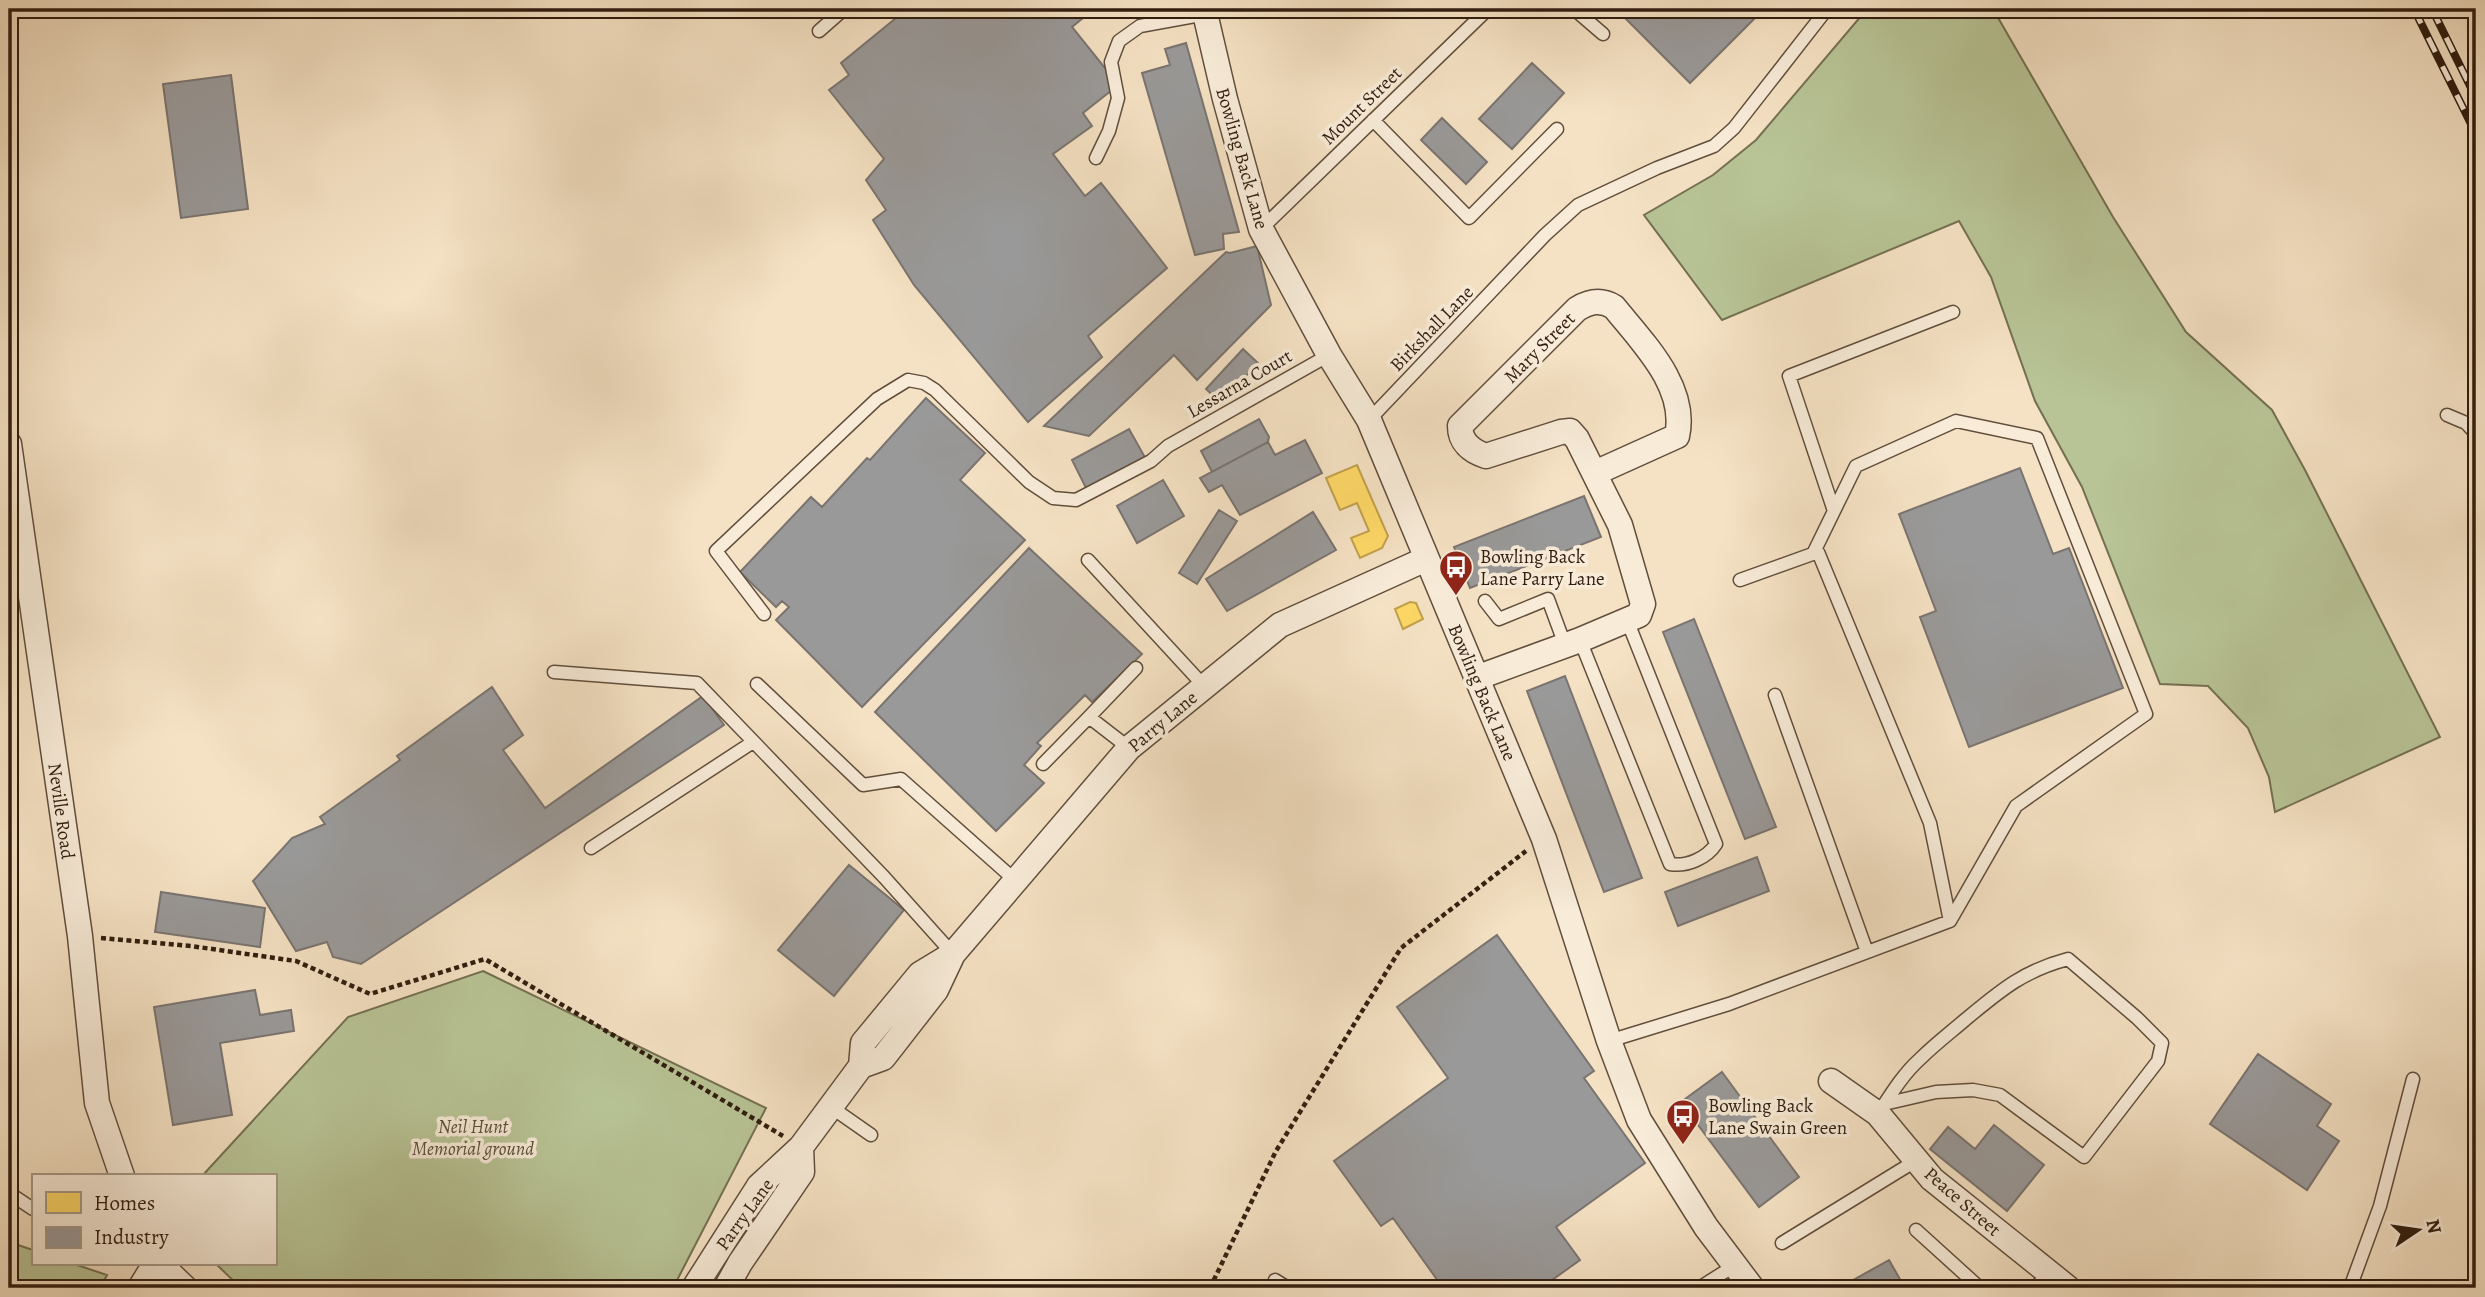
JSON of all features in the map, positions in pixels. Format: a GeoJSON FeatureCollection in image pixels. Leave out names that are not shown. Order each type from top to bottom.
{"type":"FeatureCollection","features":[{"type":"Feature","properties":{"kind":"street","name":"Bowling Back Lane"},"geometry":{"type":"LineString","coordinates":[[1205,12],[1225,99],[1261,229],[1329,355],[1369,420],[1544,839],[1609,1041],[1639,1120],[1734,1266],[1752,1288]]}},
{"type":"Feature","properties":{"kind":"street","name":"Mary Street"},"geometry":{"type":"LineString","coordinates":[[1595,473],[1677,436],[1680,425],[1680,409],[1662,368],[1614,307],[1605,301],[1588,303],[1577,309],[1460,426],[1460,435],[1474,452],[1486,456],[1570,431],[1595,473],[1620,526],[1643,604],[1639,615],[1627,620]]}},
{"type":"Feature","properties":{"kind":"street","name":"Neville Road"},"geometry":{"type":"LineString","coordinates":[[9,444],[13,502],[80,936],[97,1103],[121,1174]]}},
{"type":"Feature","properties":{"kind":"street","name":"Parry Lane"},"geometry":{"type":"LineString","coordinates":[[694,1288],[759,1186],[801,1147],[861,1066],[863,1043],[920,974],[953,954],[1129,748],[1280,625],[1426,559]]}},
{"type":"Feature","properties":{"kind":"street"},"geometry":{"type":"LineString","coordinates":[[1476,678],[1627,620]]}},
{"type":"Feature","properties":{"kind":"street","name":"Peace Street"},"geometry":{"type":"LineString","coordinates":[[1831,1081],[1881,1109],[1932,1179],[2050,1283]]}},
{"type":"Feature","properties":{"kind":"street","name":"Parry Lane"},"geometry":{"type":"LineString","coordinates":[[726,1288],[802,1172],[801,1147]]}},
{"type":"Feature","properties":{"kind":"street"},"geometry":{"type":"LineString","coordinates":[[140,1288],[156,1266]]}},
{"type":"Feature","properties":{"kind":"street"},"geometry":{"type":"LineString","coordinates":[[159,1266],[185,1288]]}},
{"type":"Feature","properties":{"kind":"lane"},"geometry":{"type":"LineString","coordinates":[[819,31],[844,9]]}},
{"type":"Feature","properties":{"kind":"lane","name":"Mount Street"},"geometry":{"type":"LineString","coordinates":[[1261,229],[1488,9]]}},
{"type":"Feature","properties":{"kind":"lane"},"geometry":{"type":"LineString","coordinates":[[1574,9],[1603,34]]}},
{"type":"Feature","properties":{"kind":"lane","name":"Birkshall Lane"},"geometry":{"type":"LineString","coordinates":[[1369,420],[1545,235],[1578,205],[1657,168],[1714,146],[1734,128],[1827,9]]}},
{"type":"Feature","properties":{"kind":"lane"},"geometry":{"type":"LineString","coordinates":[[1096,158],[1109,131],[1118,98],[1111,62],[1119,41],[1140,26],[1205,12]]}},
{"type":"Feature","properties":{"kind":"lane"},"geometry":{"type":"LineString","coordinates":[[1373,120],[1469,218],[1557,129]]}},
{"type":"Feature","properties":{"kind":"lane"},"geometry":{"type":"LineString","coordinates":[[1834,511],[1790,376],[1953,312]]}},
{"type":"Feature","properties":{"kind":"lane","name":"Lessarna Court"},"geometry":{"type":"LineString","coordinates":[[764,614],[716,551],[877,399],[908,380],[923,383],[934,390],[1029,482],[1053,498],[1076,500],[1151,461],[1168,446],[1329,355]]}},
{"type":"Feature","properties":{"kind":"lane"},"geometry":{"type":"LineString","coordinates":[[2447,415],[2466,423],[2476,434]]}},
{"type":"Feature","properties":{"kind":"lane"},"geometry":{"type":"LineString","coordinates":[[1609,1041],[1729,1004],[1950,921],[2016,806],[2146,714],[2037,438],[1956,421],[1856,466],[1813,554]]}},
{"type":"Feature","properties":{"kind":"lane"},"geometry":{"type":"LineString","coordinates":[[1740,580],[1818,552],[1930,823],[1950,921]]}},
{"type":"Feature","properties":{"kind":"lane"},"geometry":{"type":"LineString","coordinates":[[1088,560],[1204,687]]}},
{"type":"Feature","properties":{"kind":"lane"},"geometry":{"type":"LineString","coordinates":[[1485,601],[1499,619],[1548,599],[1572,642],[1670,864],[1679,866],[1704,856],[1716,844],[1627,620]]}},
{"type":"Feature","properties":{"kind":"lane"},"geometry":{"type":"LineString","coordinates":[[1043,764],[1136,668]]}},
{"type":"Feature","properties":{"kind":"lane"},"geometry":{"type":"LineString","coordinates":[[554,672],[697,683],[884,877],[953,954]]}},
{"type":"Feature","properties":{"kind":"lane"},"geometry":{"type":"LineString","coordinates":[[757,684],[863,785],[901,779],[1016,881]]}},
{"type":"Feature","properties":{"kind":"lane"},"geometry":{"type":"LineString","coordinates":[[1775,695],[1867,952]]}},
{"type":"Feature","properties":{"kind":"lane"},"geometry":{"type":"LineString","coordinates":[[1089,717],[1129,748]]}},
{"type":"Feature","properties":{"kind":"lane"},"geometry":{"type":"LineString","coordinates":[[591,848],[753,742]]}},
{"type":"Feature","properties":{"kind":"lane"},"geometry":{"type":"LineString","coordinates":[[2068,959],[2137,1018],[2162,1044],[2158,1061],[2084,1157],[2000,1095],[1973,1090],[1936,1092],[1881,1109],[1919,1058],[2010,983],[2049,964],[2068,959]]}},
{"type":"Feature","properties":{"kind":"lane"},"geometry":{"type":"LineString","coordinates":[[2350,1288],[2380,1206],[2413,1079]]}},
{"type":"Feature","properties":{"kind":"lane"},"geometry":{"type":"LineString","coordinates":[[831,1107],[871,1135]]}},
{"type":"Feature","properties":{"kind":"lane"},"geometry":{"type":"LineString","coordinates":[[1782,1243],[1917,1160]]}},
{"type":"Feature","properties":{"kind":"lane"},"geometry":{"type":"LineString","coordinates":[[9,1193],[32,1208]]}},
{"type":"Feature","properties":{"kind":"lane"},"geometry":{"type":"LineString","coordinates":[[1916,1230],[1980,1288]]}},
{"type":"Feature","properties":{"kind":"lane"},"geometry":{"type":"LineString","coordinates":[[1699,1288],[1734,1266]]}},
{"type":"Feature","properties":{"kind":"lane"},"geometry":{"type":"LineString","coordinates":[[1275,1280],[1288,1288]]}},
{"type":"Feature","properties":{"kind":"path"},"geometry":{"type":"LineString","coordinates":[[1210,1288],[1276,1151],[1401,948],[1509,862],[1544,839]]}},
{"type":"Feature","properties":{"kind":"path"},"geometry":{"type":"LineString","coordinates":[[80,936],[191,946],[296,961],[370,994],[485,959],[801,1147]]}},
{"type":"Feature","properties":{"kind":"green space"},"geometry":{"type":"Polygon","coordinates":[[[1867,9],[1993,9],[2113,217],[2186,332],[2272,410],[2440,737],[2275,812],[2269,777],[2248,728],[2208,686],[2160,684],[2082,487],[2035,401],[1991,277],[1959,221],[1722,320],[1644,215],[1713,175],[1756,140],[1867,9]]]}},
{"type":"Feature","properties":{"kind":"green space","name":"Neil Hunt Memorial ground"},"geometry":{"type":"Polygon","coordinates":[[[483,971],[766,1108],[673,1288],[241,1288],[218,1266],[276,1266],[276,1174],[204,1174],[348,1017],[483,971]]]}},
{"type":"Feature","properties":{"kind":"green space"},"geometry":{"type":"Polygon","coordinates":[[[9,1242],[32,1250],[32,1266],[80,1266],[107,1275],[100,1288],[9,1288],[9,1242]]]}},
{"type":"Feature","properties":{"kind":"building: Homes"},"geometry":{"type":"Polygon","coordinates":[[[1357,465],[1388,536],[1382,548],[1360,558],[1351,538],[1369,531],[1357,503],[1340,510],[1326,478],[1357,465]]]}},
{"type":"Feature","properties":{"kind":"building: Homes"},"geometry":{"type":"Polygon","coordinates":[[[1410,602],[1416,603],[1423,619],[1403,629],[1395,609],[1410,602]]]}},
{"type":"Feature","properties":{"kind":"building: Industry"},"geometry":{"type":"Polygon","coordinates":[[[907,9],[1094,9],[1072,27],[1113,78],[1112,90],[1083,113],[1092,126],[1053,154],[1085,196],[1101,183],[1167,268],[1088,336],[1102,357],[1028,422],[914,285],[873,220],[886,210],[866,180],[884,159],[829,90],[849,75],[841,63],[907,9]]]}},
{"type":"Feature","properties":{"kind":"building: Industry"},"geometry":{"type":"Polygon","coordinates":[[[1616,9],[1764,9],[1690,83],[1616,9]]]}},
{"type":"Feature","properties":{"kind":"building: Industry"},"geometry":{"type":"Polygon","coordinates":[[[1186,43],[1239,232],[1223,234],[1224,249],[1195,255],[1142,73],[1170,65],[1165,49],[1186,43]]]}},
{"type":"Feature","properties":{"kind":"building: Industry"},"geometry":{"type":"Polygon","coordinates":[[[1532,63],[1564,93],[1512,149],[1479,119],[1532,63]]]}},
{"type":"Feature","properties":{"kind":"building: Industry"},"geometry":{"type":"Polygon","coordinates":[[[231,75],[248,209],[181,218],[163,84],[231,75]]]}},
{"type":"Feature","properties":{"kind":"building: Industry"},"geometry":{"type":"Polygon","coordinates":[[[1442,118],[1487,162],[1466,184],[1421,140],[1442,118]]]}},
{"type":"Feature","properties":{"kind":"building: Industry"},"geometry":{"type":"Polygon","coordinates":[[[1257,246],[1271,305],[1197,380],[1174,355],[1089,436],[1044,426],[1226,252],[1257,246]]]}},
{"type":"Feature","properties":{"kind":"building: Industry"},"geometry":{"type":"Polygon","coordinates":[[[1243,349],[1258,363],[1221,403],[1206,389],[1243,349]]]}},
{"type":"Feature","properties":{"kind":"building: Industry"},"geometry":{"type":"Polygon","coordinates":[[[926,398],[985,453],[960,480],[1025,540],[862,707],[776,620],[789,607],[782,601],[776,607],[740,572],[811,497],[822,507],[867,458],[870,460],[926,398]]]}},
{"type":"Feature","properties":{"kind":"building: Industry"},"geometry":{"type":"Polygon","coordinates":[[[1259,419],[1269,437],[1268,442],[1212,472],[1201,451],[1259,419]]]}},
{"type":"Feature","properties":{"kind":"building: Industry"},"geometry":{"type":"Polygon","coordinates":[[[1129,429],[1147,461],[1088,492],[1072,460],[1129,429]]]}},
{"type":"Feature","properties":{"kind":"building: Industry"},"geometry":{"type":"Polygon","coordinates":[[[1305,440],[1322,473],[1240,515],[1222,485],[1209,492],[1200,478],[1268,442],[1275,455],[1305,440]]]}},
{"type":"Feature","properties":{"kind":"building: Industry"},"geometry":{"type":"Polygon","coordinates":[[[2020,468],[2053,554],[2069,548],[2123,688],[1969,747],[1920,617],[1936,611],[1899,514],[2020,468]]]}},
{"type":"Feature","properties":{"kind":"building: Industry"},"geometry":{"type":"Polygon","coordinates":[[[1163,480],[1184,516],[1137,543],[1117,506],[1163,480]]]}},
{"type":"Feature","properties":{"kind":"building: Industry"},"geometry":{"type":"Polygon","coordinates":[[[1584,496],[1601,537],[1470,588],[1454,547],[1584,496]]]}},
{"type":"Feature","properties":{"kind":"building: Industry"},"geometry":{"type":"Polygon","coordinates":[[[1219,510],[1237,521],[1197,584],[1179,573],[1219,510]]]}},
{"type":"Feature","properties":{"kind":"building: Industry"},"geometry":{"type":"Polygon","coordinates":[[[1313,512],[1336,550],[1227,611],[1206,579],[1313,512]]]}},
{"type":"Feature","properties":{"kind":"building: Industry"},"geometry":{"type":"Polygon","coordinates":[[[1029,548],[1142,654],[1092,702],[1085,695],[1037,743],[1041,746],[1024,765],[1044,783],[996,831],[875,712],[1029,548]]]}},
{"type":"Feature","properties":{"kind":"building: Industry"},"geometry":{"type":"Polygon","coordinates":[[[1694,619],[1776,827],[1745,839],[1663,632],[1694,619]]]}},
{"type":"Feature","properties":{"kind":"building: Industry"},"geometry":{"type":"Polygon","coordinates":[[[1565,676],[1642,878],[1604,892],[1527,691],[1565,676]]]}},
{"type":"Feature","properties":{"kind":"building: Industry"},"geometry":{"type":"Polygon","coordinates":[[[492,687],[523,735],[503,750],[545,808],[703,696],[724,725],[361,964],[333,957],[327,942],[296,951],[253,881],[292,838],[325,824],[320,817],[400,760],[397,756],[492,687]]]}},
{"type":"Feature","properties":{"kind":"building: Industry"},"geometry":{"type":"Polygon","coordinates":[[[1757,857],[1769,891],[1678,926],[1665,892],[1757,857]]]}},
{"type":"Feature","properties":{"kind":"building: Industry"},"geometry":{"type":"Polygon","coordinates":[[[849,865],[904,910],[834,996],[778,950],[849,865]]]}},
{"type":"Feature","properties":{"kind":"building: Industry"},"geometry":{"type":"Polygon","coordinates":[[[161,892],[265,908],[260,947],[155,932],[161,892]]]}},
{"type":"Feature","properties":{"kind":"building: Industry"},"geometry":{"type":"Polygon","coordinates":[[[1497,935],[1594,1071],[1584,1078],[1645,1163],[1556,1227],[1580,1260],[1541,1288],[1443,1288],[1393,1218],[1381,1226],[1334,1161],[1448,1078],[1397,1007],[1497,935]]]}},
{"type":"Feature","properties":{"kind":"building: Industry"},"geometry":{"type":"Polygon","coordinates":[[[255,990],[260,1015],[291,1010],[294,1031],[220,1043],[232,1115],[173,1125],[154,1007],[255,990]]]}},
{"type":"Feature","properties":{"kind":"building: Industry"},"geometry":{"type":"Polygon","coordinates":[[[2258,1054],[2331,1104],[2317,1126],[2339,1141],[2307,1190],[2210,1124],[2258,1054]]]}},
{"type":"Feature","properties":{"kind":"building: Industry"},"geometry":{"type":"Polygon","coordinates":[[[1722,1072],[1799,1177],[1759,1207],[1681,1102],[1722,1072]]]}},
{"type":"Feature","properties":{"kind":"building: Industry"},"geometry":{"type":"Polygon","coordinates":[[[1994,1125],[2044,1165],[2007,1211],[1930,1149],[1948,1127],[1975,1149],[1994,1125]]]}},
{"type":"Feature","properties":{"kind":"building: Industry"},"geometry":{"type":"Polygon","coordinates":[[[1889,1260],[1905,1288],[1839,1288],[1889,1260]]]}},
{"type":"Feature","properties":{"kind":"railway"},"geometry":{"type":"LineString","coordinates":[[2414,9],[2476,134]]}},
{"type":"Feature","properties":{"kind":"railway"},"geometry":{"type":"LineString","coordinates":[[2432,9],[2476,98]]}},
{"type":"Feature","properties":{"kind":"place","name":"Bowling Back Lane Parry Lane"},"geometry":{"type":"Point","coordinates":[1456,597]}},
{"type":"Feature","properties":{"kind":"place","name":"Bowling Back Lane Swain Green"},"geometry":{"type":"Point","coordinates":[1683,1146]}}]}
